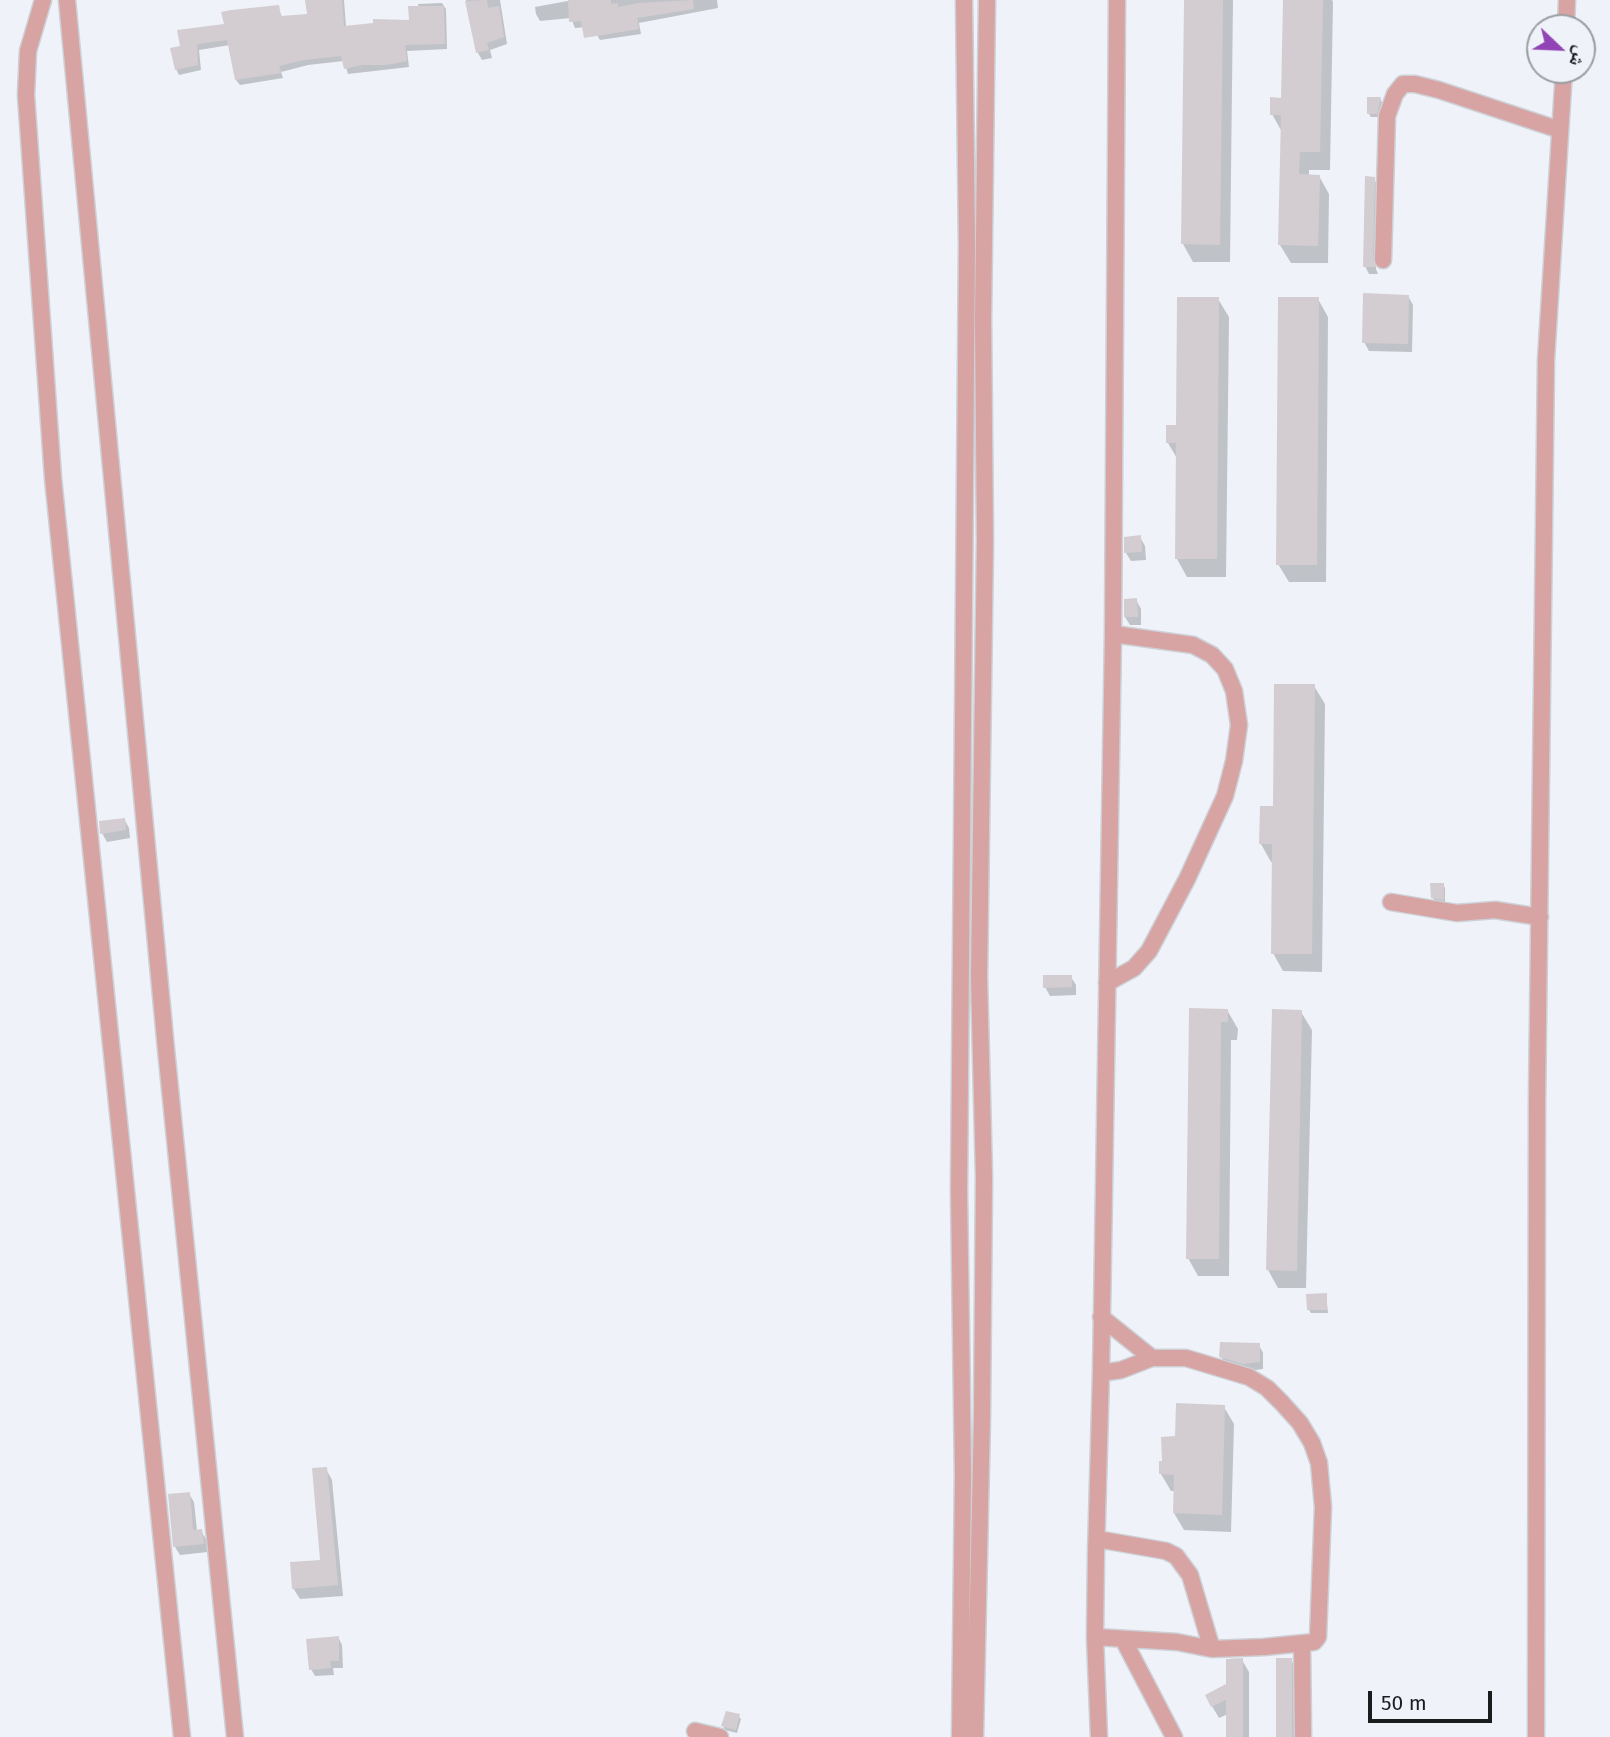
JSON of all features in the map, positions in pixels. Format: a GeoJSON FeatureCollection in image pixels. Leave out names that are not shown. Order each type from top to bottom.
{"type":"FeatureCollection","features":[{"type":"Feature","properties":{"kind":"street"},"geometry":{"type":"LineString","coordinates":[[43,0],[28,51],[26,95],[53,478],[182,1737]]}},
{"type":"Feature","properties":{"kind":"street"},"geometry":{"type":"LineString","coordinates":[[67,0],[164,1036],[235,1737]]}},
{"type":"Feature","properties":{"kind":"street"},"geometry":{"type":"LineString","coordinates":[[960,1737],[963,1475],[959,1190],[967,245],[964,0]]}},
{"type":"Feature","properties":{"kind":"street"},"geometry":{"type":"LineString","coordinates":[[975,1737],[983,1243],[979,977],[985,541],[983,318],[986,0]]}},
{"type":"Feature","properties":{"kind":"street"},"geometry":{"type":"LineString","coordinates":[[1099,1737],[1095,1637],[1113,634],[1117,0]]}},
{"type":"Feature","properties":{"kind":"street"},"geometry":{"type":"LineString","coordinates":[[1383,260],[1387,116],[1395,94],[1403,84],[1439,90],[1560,130]]}},
{"type":"Feature","properties":{"kind":"street"},"geometry":{"type":"LineString","coordinates":[[1536,1737],[1535,1520],[1546,360],[1563,84]]}},
{"type":"Feature","properties":{"kind":"street"},"geometry":{"type":"LineString","coordinates":[[1107,983],[1135,968],[1149,951],[1187,879],[1225,796],[1234,761],[1238,725],[1234,691],[1224,668],[1212,655],[1193,645],[1113,634]]}},
{"type":"Feature","properties":{"kind":"street"},"geometry":{"type":"LineString","coordinates":[[1391,902],[1457,913],[1495,910],[1540,916]]}},
{"type":"Feature","properties":{"kind":"street"},"geometry":{"type":"LineString","coordinates":[[1101,1317],[1152,1358]]}},
{"type":"Feature","properties":{"kind":"street"},"geometry":{"type":"LineString","coordinates":[[1095,1637],[1177,1642],[1212,1649],[1314,1642],[1318,1637],[1323,1507],[1319,1463],[1312,1443],[1300,1423],[1282,1403],[1267,1388],[1249,1377],[1186,1357],[1152,1358],[1121,1370],[1101,1373]]}},
{"type":"Feature","properties":{"kind":"street"},"geometry":{"type":"LineString","coordinates":[[1097,1539],[1166,1551],[1176,1556],[1190,1575],[1212,1649]]}},
{"type":"Feature","properties":{"kind":"street"},"geometry":{"type":"LineString","coordinates":[[1123,1639],[1174,1737]]}},
{"type":"Feature","properties":{"kind":"street"},"geometry":{"type":"LineString","coordinates":[[1302,1644],[1303,1737]]}},
{"type":"Feature","properties":{"kind":"street"},"geometry":{"type":"LineString","coordinates":[[695,1731],[720,1737]]}},
{"type":"Feature","properties":{"kind":"building"},"geometry":{"type":"Polygon","coordinates":[[[305,0],[342,0],[344,26],[373,23],[373,19],[409,20],[408,6],[444,6],[445,44],[405,45],[407,61],[386,65],[362,65],[344,69],[341,56],[304,60],[279,66],[282,73],[235,80],[227,40],[197,44],[198,65],[175,70],[170,48],[180,46],[177,30],[224,24],[221,12],[231,10],[279,5],[281,16],[307,14],[305,0]]]}},
{"type":"Feature","properties":{"kind":"building"},"geometry":{"type":"Polygon","coordinates":[[[487,0],[488,8],[499,6],[504,37],[487,43],[489,50],[476,53],[465,1],[487,0]]]}},
{"type":"Feature","properties":{"kind":"building"},"geometry":{"type":"Polygon","coordinates":[[[568,0],[611,0],[611,4],[617,3],[618,7],[693,0],[694,9],[637,18],[639,29],[584,38],[581,21],[569,22],[568,0]]]}},
{"type":"Feature","properties":{"kind":"building"},"geometry":{"type":"Polygon","coordinates":[[[1184,0],[1223,0],[1220,245],[1181,244],[1184,0]]]}},
{"type":"Feature","properties":{"kind":"building"},"geometry":{"type":"Polygon","coordinates":[[[1283,0],[1323,0],[1320,152],[1300,152],[1299,174],[1320,175],[1318,246],[1278,245],[1281,115],[1270,115],[1270,97],[1281,98],[1283,0]]]}},
{"type":"Feature","properties":{"kind":"building"},"geometry":{"type":"Polygon","coordinates":[[[1367,97],[1381,97],[1377,114],[1367,114],[1367,97]]]}},
{"type":"Feature","properties":{"kind":"building"},"geometry":{"type":"Polygon","coordinates":[[[1365,176],[1375,177],[1373,260],[1376,267],[1363,267],[1365,176]]]}},
{"type":"Feature","properties":{"kind":"building"},"geometry":{"type":"Polygon","coordinates":[[[1363,293],[1409,295],[1408,344],[1362,343],[1363,293]]]}},
{"type":"Feature","properties":{"kind":"building"},"geometry":{"type":"Polygon","coordinates":[[[1177,297],[1219,297],[1217,559],[1175,559],[1176,443],[1166,443],[1166,425],[1176,425],[1177,297]]]}},
{"type":"Feature","properties":{"kind":"building"},"geometry":{"type":"Polygon","coordinates":[[[1278,297],[1319,297],[1317,565],[1276,565],[1278,297]]]}},
{"type":"Feature","properties":{"kind":"building"},"geometry":{"type":"Polygon","coordinates":[[[1141,535],[1142,552],[1124,553],[1124,537],[1141,535]]]}},
{"type":"Feature","properties":{"kind":"building"},"geometry":{"type":"Polygon","coordinates":[[[1137,598],[1138,617],[1124,617],[1124,599],[1137,598]]]}},
{"type":"Feature","properties":{"kind":"building"},"geometry":{"type":"Polygon","coordinates":[[[1274,684],[1315,684],[1312,954],[1271,954],[1272,844],[1259,844],[1260,806],[1273,806],[1274,684]]]}},
{"type":"Feature","properties":{"kind":"building"},"geometry":{"type":"Polygon","coordinates":[[[125,818],[126,830],[100,834],[99,821],[125,818]]]}},
{"type":"Feature","properties":{"kind":"building"},"geometry":{"type":"Polygon","coordinates":[[[1430,883],[1444,883],[1444,900],[1431,898],[1430,883]]]}},
{"type":"Feature","properties":{"kind":"building"},"geometry":{"type":"Polygon","coordinates":[[[1043,975],[1072,975],[1072,987],[1043,988],[1043,975]]]}},
{"type":"Feature","properties":{"kind":"building"},"geometry":{"type":"Polygon","coordinates":[[[1189,1008],[1228,1009],[1228,1022],[1221,1022],[1219,1259],[1186,1259],[1189,1008]]]}},
{"type":"Feature","properties":{"kind":"building"},"geometry":{"type":"Polygon","coordinates":[[[1272,1009],[1302,1010],[1297,1271],[1266,1270],[1272,1009]]]}},
{"type":"Feature","properties":{"kind":"building"},"geometry":{"type":"Polygon","coordinates":[[[1327,1293],[1327,1310],[1307,1310],[1306,1294],[1327,1293]]]}},
{"type":"Feature","properties":{"kind":"building"},"geometry":{"type":"Polygon","coordinates":[[[1220,1342],[1260,1343],[1260,1362],[1243,1364],[1219,1357],[1220,1342]]]}},
{"type":"Feature","properties":{"kind":"building"},"geometry":{"type":"Polygon","coordinates":[[[1176,1403],[1225,1405],[1222,1515],[1173,1513],[1174,1475],[1159,1474],[1159,1461],[1162,1461],[1161,1437],[1175,1436],[1176,1403]]]}},
{"type":"Feature","properties":{"kind":"building"},"geometry":{"type":"Polygon","coordinates":[[[327,1467],[338,1585],[292,1589],[290,1562],[320,1560],[312,1468],[327,1467]]]}},
{"type":"Feature","properties":{"kind":"building"},"geometry":{"type":"Polygon","coordinates":[[[190,1492],[193,1530],[202,1529],[204,1544],[173,1547],[168,1494],[190,1492]]]}},
{"type":"Feature","properties":{"kind":"building"},"geometry":{"type":"Polygon","coordinates":[[[339,1636],[339,1661],[330,1661],[331,1668],[309,1670],[306,1639],[339,1636]]]}},
{"type":"Feature","properties":{"kind":"building"},"geometry":{"type":"Polygon","coordinates":[[[1243,1658],[1243,1737],[1226,1737],[1226,1700],[1211,1707],[1205,1695],[1226,1684],[1226,1659],[1243,1658]]]}},
{"type":"Feature","properties":{"kind":"building"},"geometry":{"type":"Polygon","coordinates":[[[1276,1658],[1292,1658],[1292,1737],[1276,1737],[1276,1658]]]}},
{"type":"Feature","properties":{"kind":"building"},"geometry":{"type":"Polygon","coordinates":[[[726,1711],[740,1714],[736,1730],[721,1726],[726,1711]]]}}]}
